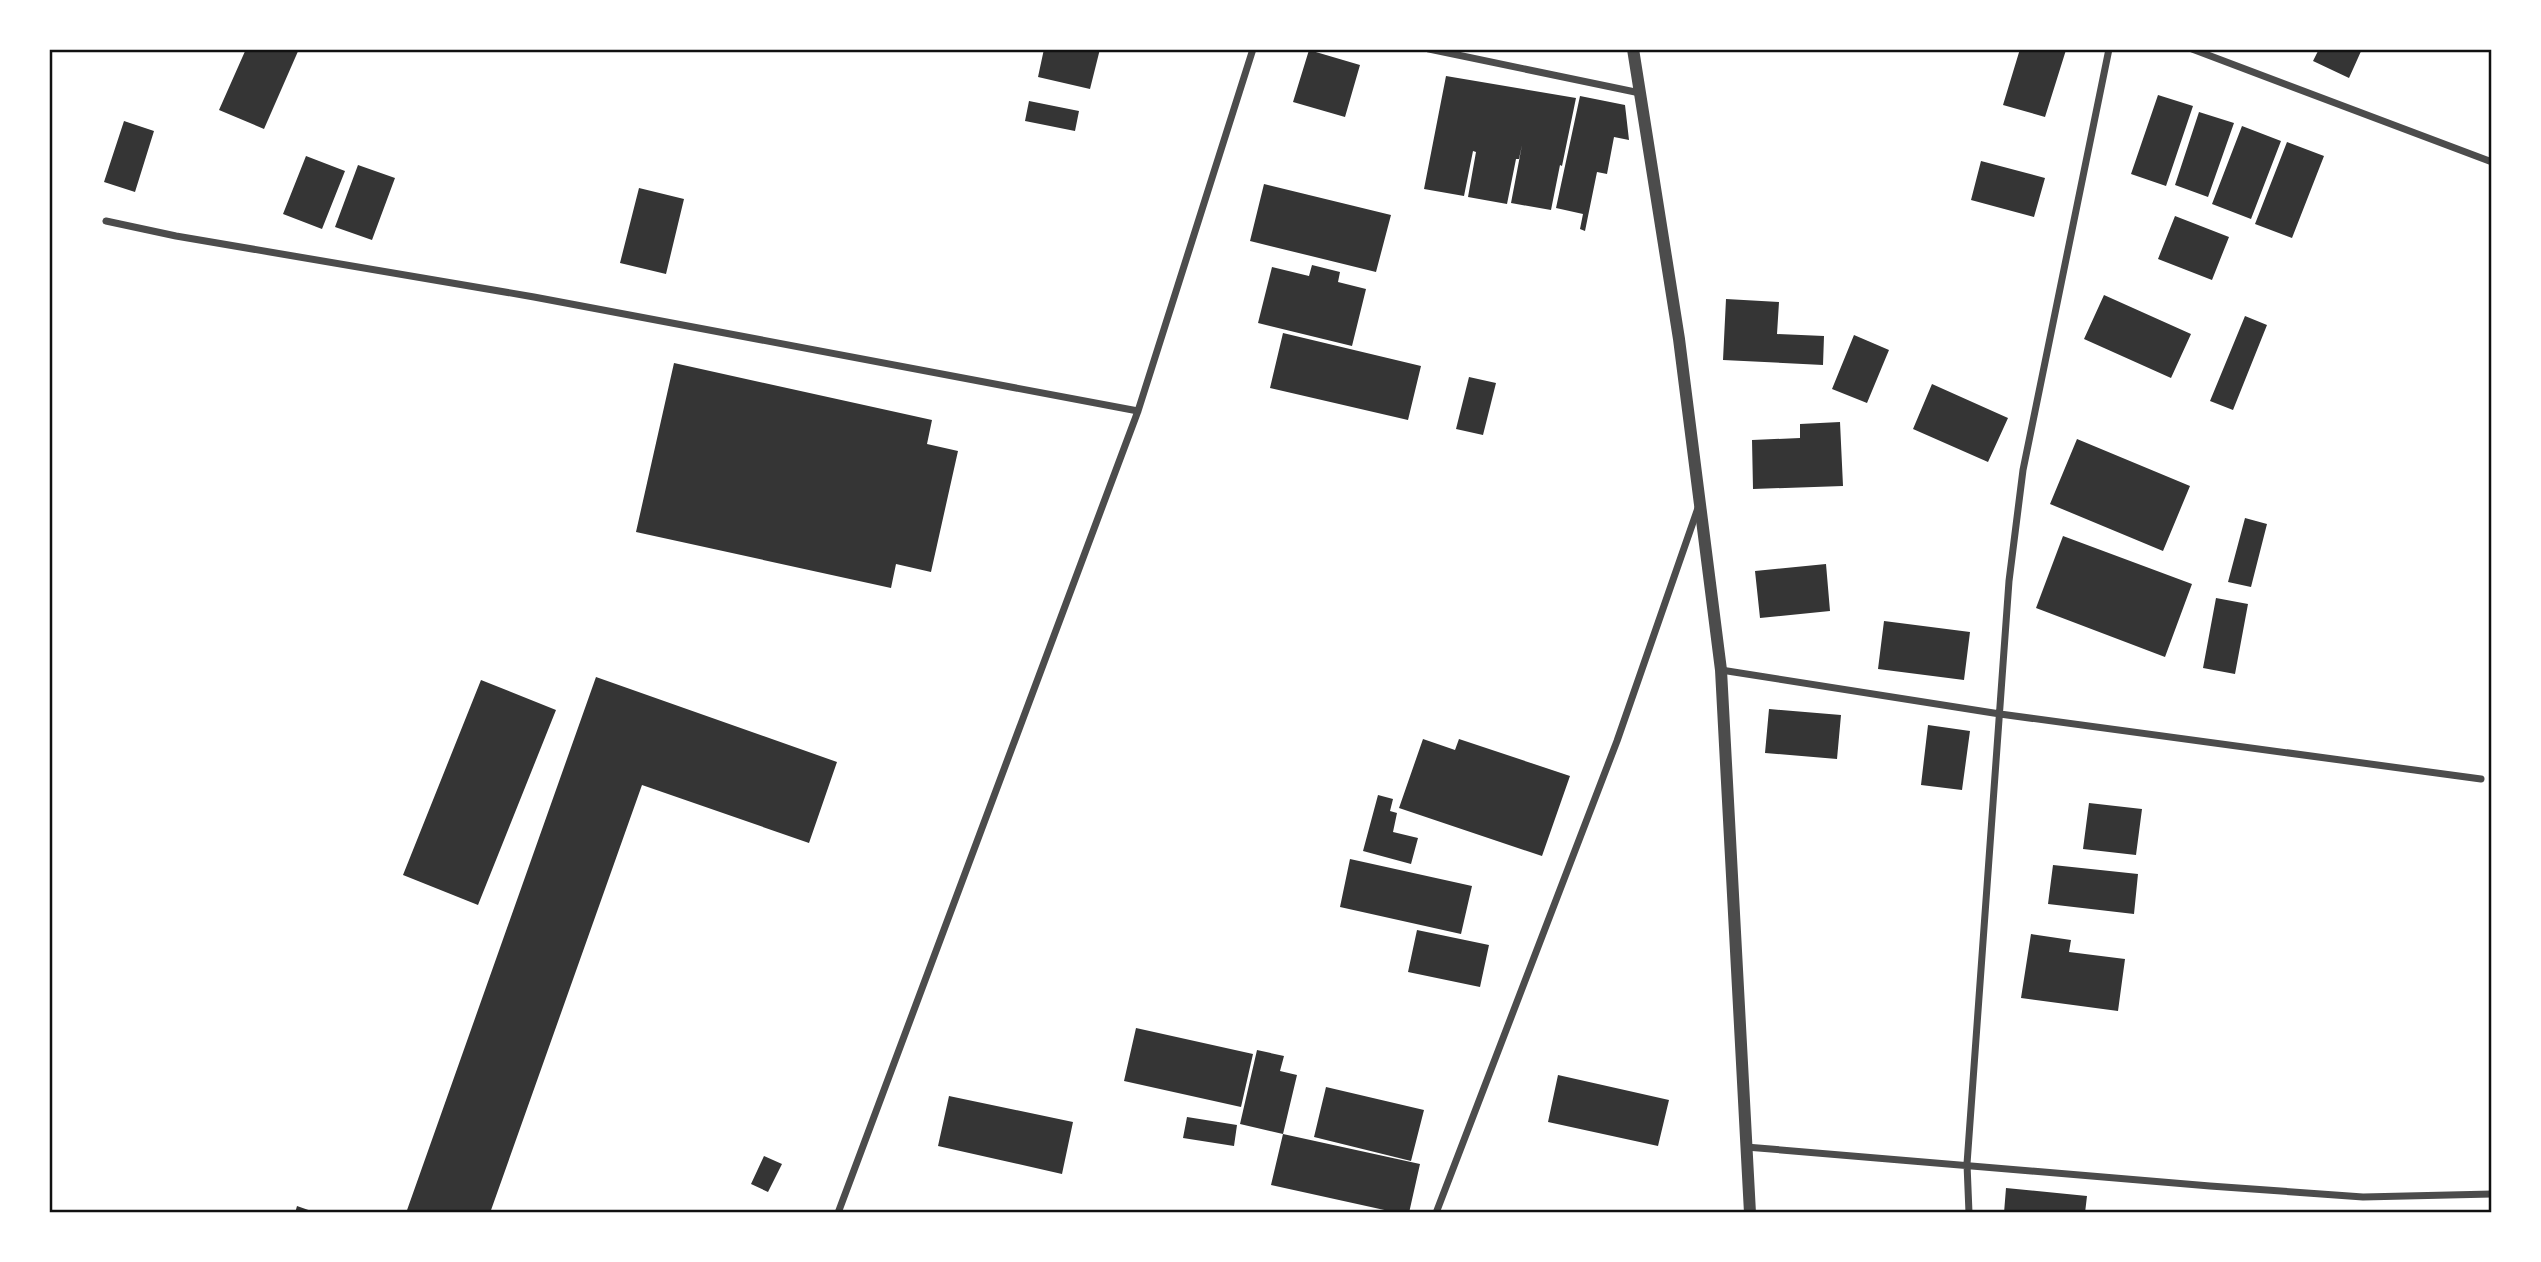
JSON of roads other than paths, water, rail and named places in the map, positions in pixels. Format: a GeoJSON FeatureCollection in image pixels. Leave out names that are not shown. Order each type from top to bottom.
{"type":"FeatureCollection","features":[{"type":"Feature","properties":{"kind":"street"},"geometry":{"type":"LineString","coordinates":[[838,1213],[1138,411],[1253,49]]}},
{"type":"Feature","properties":{"kind":"street"},"geometry":{"type":"LineString","coordinates":[[1429,49],[1640,93]]}},
{"type":"Feature","properties":{"kind":"street"},"geometry":{"type":"LineString","coordinates":[[1633,49],[1679,339],[1721,670],[1750,1213]]}},
{"type":"Feature","properties":{"kind":"street"},"geometry":{"type":"LineString","coordinates":[[1969,1213],[1967,1164],[2009,581],[2023,470],[2109,49]]}},
{"type":"Feature","properties":{"kind":"street"},"geometry":{"type":"LineString","coordinates":[[2192,49],[2492,162]]}},
{"type":"Feature","properties":{"kind":"street"},"geometry":{"type":"LineString","coordinates":[[106,221],[176,236],[534,297],[1138,411]]}},
{"type":"Feature","properties":{"kind":"street"},"geometry":{"type":"LineString","coordinates":[[1436,1213],[1617,741],[1700,503]]}},
{"type":"Feature","properties":{"kind":"street"},"geometry":{"type":"LineString","coordinates":[[1721,670],[2000,714],[2481,779]]}},
{"type":"Feature","properties":{"kind":"street"},"geometry":{"type":"LineString","coordinates":[[1746,1147],[2210,1186],[2363,1196],[2492,1194]]}}]}
